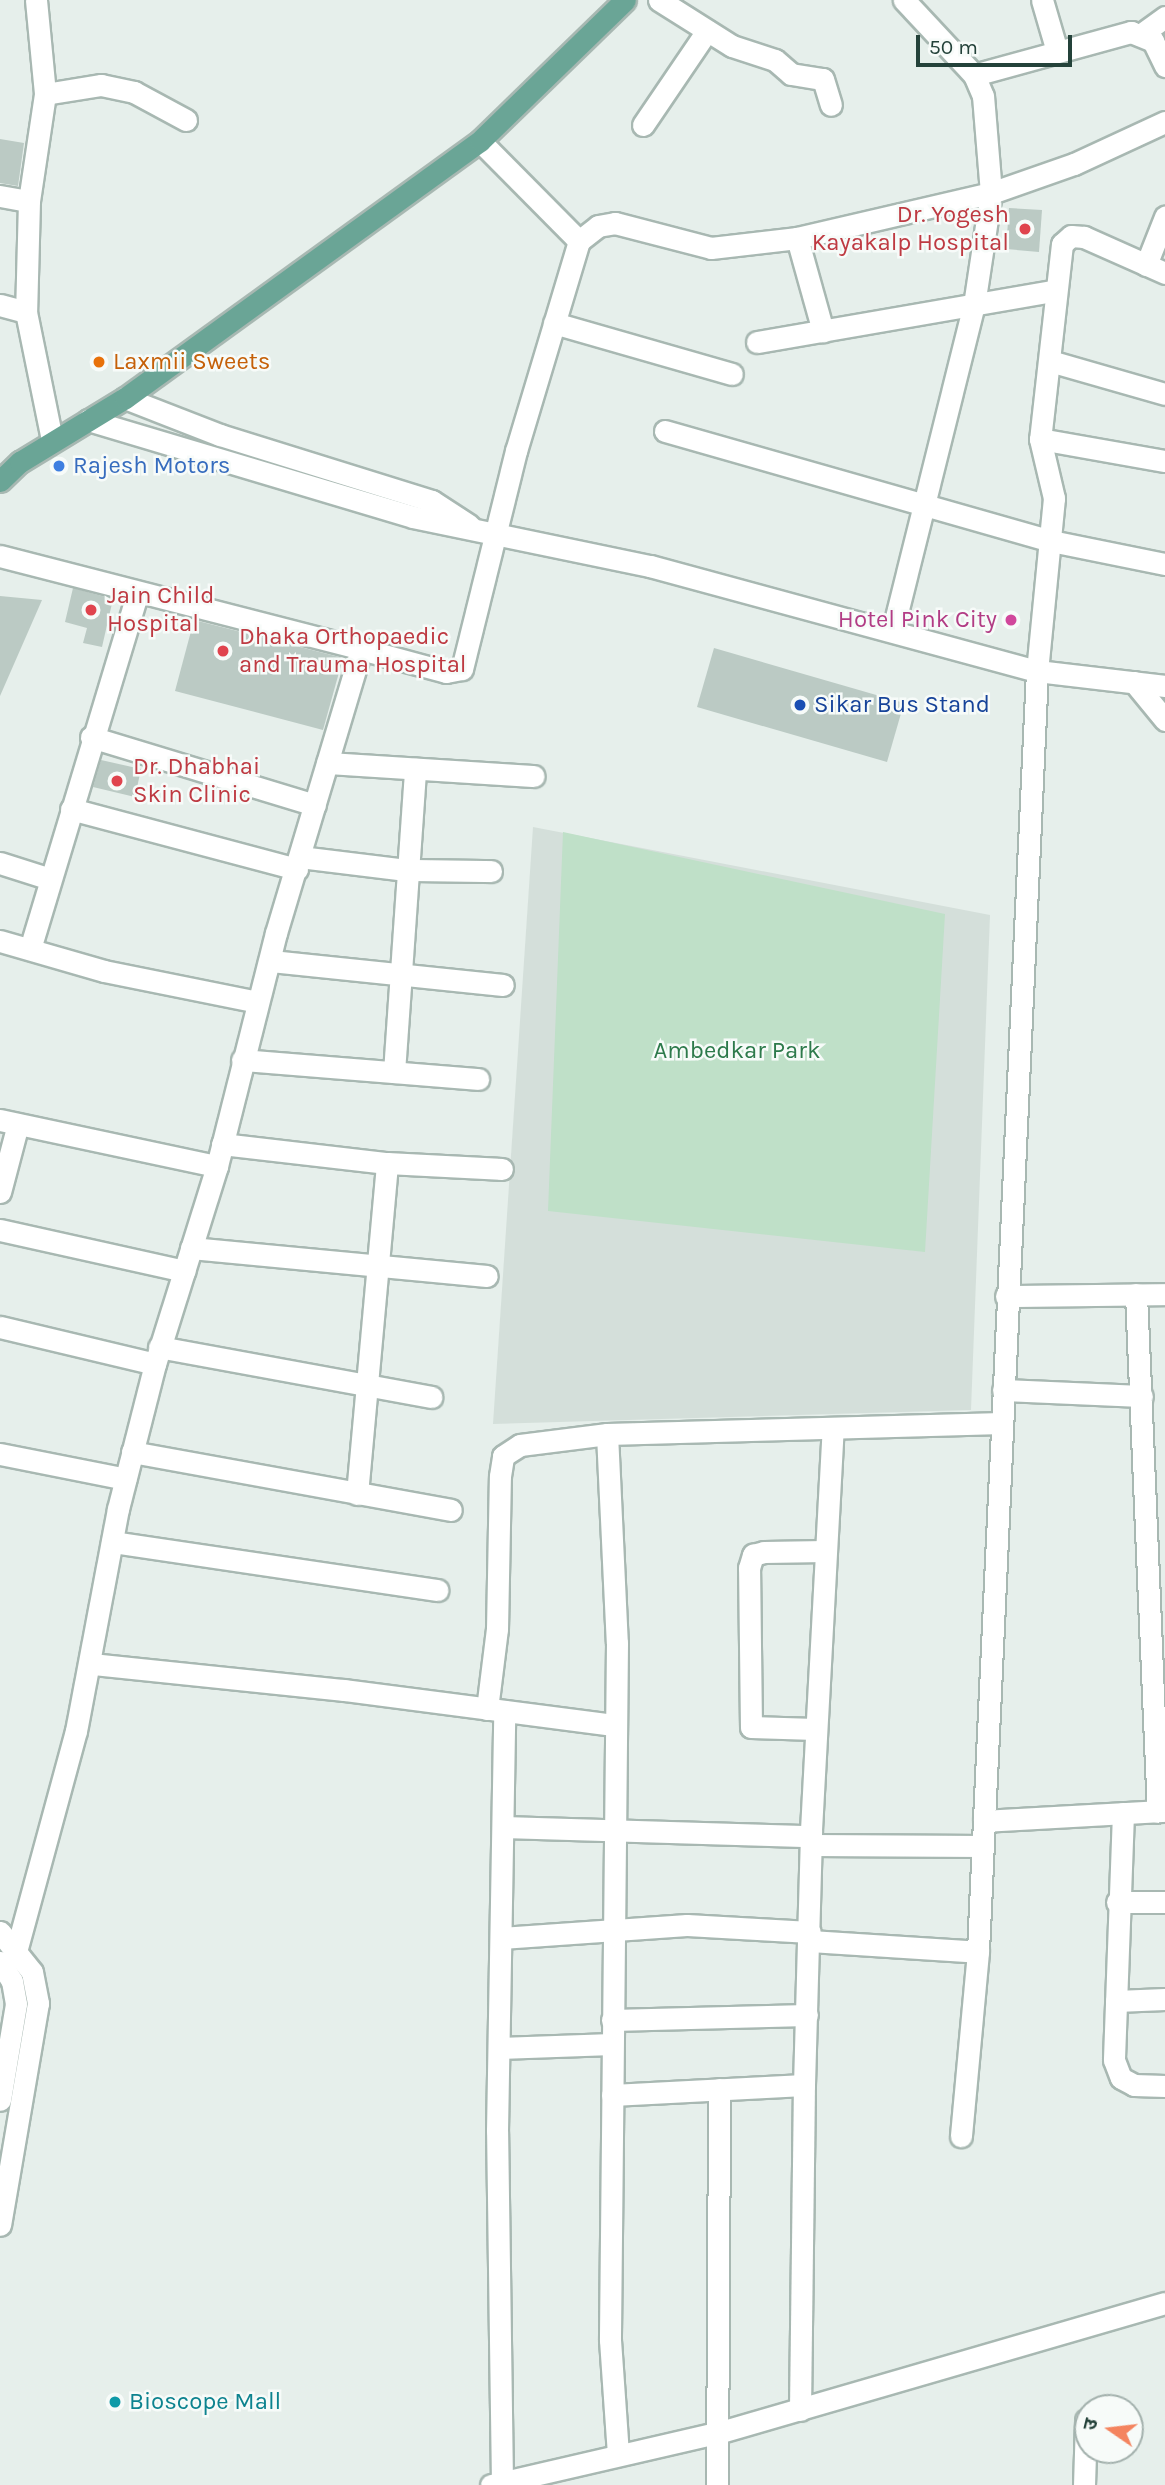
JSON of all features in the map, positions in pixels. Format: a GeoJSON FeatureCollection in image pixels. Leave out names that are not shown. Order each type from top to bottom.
{"type":"FeatureCollection","features":[{"type":"Feature","properties":{"kind":"main road"},"geometry":{"type":"LineString","coordinates":[[0,481],[52,440],[125,398],[480,141],[625,0]]}},
{"type":"Feature","properties":{"kind":"street"},"geometry":{"type":"LineString","coordinates":[[36,0],[45,94],[29,201],[26,312],[52,440]]}},
{"type":"Feature","properties":{"kind":"street"},"geometry":{"type":"LineString","coordinates":[[659,0],[707,31],[775,60],[792,74],[823,79],[831,105]]}},
{"type":"Feature","properties":{"kind":"street"},"geometry":{"type":"LineString","coordinates":[[893,629],[974,305],[991,193],[983,96],[975,75],[904,0]]}},
{"type":"Feature","properties":{"kind":"street"},"geometry":{"type":"LineString","coordinates":[[1042,0],[1056,48]]}},
{"type":"Feature","properties":{"kind":"street"},"geometry":{"type":"LineString","coordinates":[[975,75],[1056,48],[1116,33],[1143,33],[1165,17]]}},
{"type":"Feature","properties":{"kind":"street"},"geometry":{"type":"LineString","coordinates":[[643,125],[707,31]]}},
{"type":"Feature","properties":{"kind":"street"},"geometry":{"type":"LineString","coordinates":[[1143,33],[1165,66]]}},
{"type":"Feature","properties":{"kind":"street"},"geometry":{"type":"LineString","coordinates":[[45,94],[101,85],[134,92],[186,120]]}},
{"type":"Feature","properties":{"kind":"street"},"geometry":{"type":"LineString","coordinates":[[0,556],[137,595],[457,674],[579,241],[598,226],[615,223],[711,248],[797,238],[991,193],[1074,164],[1165,121]]}},
{"type":"Feature","properties":{"kind":"street"},"geometry":{"type":"LineString","coordinates":[[480,141],[579,241]]}},
{"type":"Feature","properties":{"kind":"street"},"geometry":{"type":"LineString","coordinates":[[0,196],[29,201]]}},
{"type":"Feature","properties":{"kind":"street"},"geometry":{"type":"LineString","coordinates":[[961,2136],[978,1952],[1006,1296],[1037,671],[1051,541],[1053,487],[1042,467],[1040,439],[1050,361],[1053,291],[1062,244],[1071,236],[1155,269],[1165,217]]}},
{"type":"Feature","properties":{"kind":"street"},"geometry":{"type":"LineString","coordinates":[[797,238],[823,331]]}},
{"type":"Feature","properties":{"kind":"street"},"geometry":{"type":"LineString","coordinates":[[757,342],[1053,291]]}},
{"type":"Feature","properties":{"kind":"street"},"geometry":{"type":"LineString","coordinates":[[0,305],[26,312]]}},
{"type":"Feature","properties":{"kind":"street"},"geometry":{"type":"LineString","coordinates":[[554,323],[733,374]]}},
{"type":"Feature","properties":{"kind":"street"},"geometry":{"type":"LineString","coordinates":[[1050,361],[1165,394]]}},
{"type":"Feature","properties":{"kind":"street"},"geometry":{"type":"LineString","coordinates":[[125,398],[220,435],[432,500],[469,525]]}},
{"type":"Feature","properties":{"kind":"street"},"geometry":{"type":"LineString","coordinates":[[88,420],[412,517],[496,531],[893,629],[1037,671],[1165,685]]}},
{"type":"Feature","properties":{"kind":"street"},"geometry":{"type":"LineString","coordinates":[[665,431],[1051,541],[1165,564]]}},
{"type":"Feature","properties":{"kind":"street"},"geometry":{"type":"LineString","coordinates":[[1040,439],[1165,461]]}},
{"type":"Feature","properties":{"kind":"street"},"geometry":{"type":"LineString","coordinates":[[30,949],[91,737],[137,595]]}},
{"type":"Feature","properties":{"kind":"street"},"geometry":{"type":"LineString","coordinates":[[17,1948],[92,1664],[126,1479],[157,1356],[217,1166],[258,1002],[361,649]]}},
{"type":"Feature","properties":{"kind":"street"},"geometry":{"type":"LineString","coordinates":[[1134,682],[1165,720]]}},
{"type":"Feature","properties":{"kind":"street"},"geometry":{"type":"LineString","coordinates":[[91,737],[316,805]]}},
{"type":"Feature","properties":{"kind":"street"},"geometry":{"type":"LineString","coordinates":[[327,764],[534,776]]}},
{"type":"Feature","properties":{"kind":"street"},"geometry":{"type":"LineString","coordinates":[[394,1072],[398,974],[415,769]]}},
{"type":"Feature","properties":{"kind":"street"},"geometry":{"type":"LineString","coordinates":[[71,809],[298,863],[491,872]]}},
{"type":"Feature","properties":{"kind":"street"},"geometry":{"type":"LineString","coordinates":[[0,863],[50,879]]}},
{"type":"Feature","properties":{"kind":"street"},"geometry":{"type":"LineString","coordinates":[[0,942],[104,971],[258,1002]]}},
{"type":"Feature","properties":{"kind":"street"},"geometry":{"type":"LineString","coordinates":[[271,961],[503,985]]}},
{"type":"Feature","properties":{"kind":"street"},"geometry":{"type":"LineString","coordinates":[[242,1060],[478,1079]]}},
{"type":"Feature","properties":{"kind":"street"},"geometry":{"type":"LineString","coordinates":[[0,1192],[9,1122],[217,1166]]}},
{"type":"Feature","properties":{"kind":"street"},"geometry":{"type":"LineString","coordinates":[[222,1144],[387,1163],[502,1169]]}},
{"type":"Feature","properties":{"kind":"street"},"geometry":{"type":"LineString","coordinates":[[357,1494],[387,1163]]}},
{"type":"Feature","properties":{"kind":"street"},"geometry":{"type":"LineString","coordinates":[[0,1230],[185,1271]]}},
{"type":"Feature","properties":{"kind":"street"},"geometry":{"type":"LineString","coordinates":[[191,1248],[379,1269],[487,1276]]}},
{"type":"Feature","properties":{"kind":"street"},"geometry":{"type":"LineString","coordinates":[[984,1821],[1161,1811],[1155,1422],[1142,1396],[1136,1294]]}},
{"type":"Feature","properties":{"kind":"street"},"geometry":{"type":"LineString","coordinates":[[1006,1296],[1165,1294]]}},
{"type":"Feature","properties":{"kind":"street"},"geometry":{"type":"LineString","coordinates":[[0,1327],[157,1356],[430,1397]]}},
{"type":"Feature","properties":{"kind":"street"},"geometry":{"type":"LineString","coordinates":[[1003,1390],[1142,1396]]}},
{"type":"Feature","properties":{"kind":"street"},"geometry":{"type":"LineString","coordinates":[[1002,1423],[607,1434],[520,1445],[503,1456],[496,1710],[503,1827],[496,2484],[721,2432],[1165,2303]]}},
{"type":"Feature","properties":{"kind":"street"},"geometry":{"type":"LineString","coordinates":[[800,2410],[804,2085],[811,1841],[833,1429]]}},
{"type":"Feature","properties":{"kind":"street"},"geometry":{"type":"LineString","coordinates":[[607,1434],[617,1643],[613,1725],[610,2340],[618,2454]]}},
{"type":"Feature","properties":{"kind":"street"},"geometry":{"type":"LineString","coordinates":[[132,1452],[451,1510]]}},
{"type":"Feature","properties":{"kind":"street"},"geometry":{"type":"LineString","coordinates":[[0,1454],[126,1479]]}},
{"type":"Feature","properties":{"kind":"street"},"geometry":{"type":"LineString","coordinates":[[113,1542],[438,1590]]}},
{"type":"Feature","properties":{"kind":"street"},"geometry":{"type":"LineString","coordinates":[[816,1729],[751,1727],[749,1569],[752,1555],[764,1552],[825,1551]]}},
{"type":"Feature","properties":{"kind":"street"},"geometry":{"type":"LineString","coordinates":[[92,1664],[613,1725]]}},
{"type":"Feature","properties":{"kind":"street"},"geometry":{"type":"LineString","coordinates":[[1123,1813],[1117,1902],[1114,2060],[1121,2078],[1134,2085],[1165,2086]]}},
{"type":"Feature","properties":{"kind":"street"},"geometry":{"type":"LineString","coordinates":[[503,1827],[983,1846]]}},
{"type":"Feature","properties":{"kind":"street"},"geometry":{"type":"LineString","coordinates":[[1117,1902],[1165,1902]]}},
{"type":"Feature","properties":{"kind":"street"},"geometry":{"type":"LineString","coordinates":[[501,1938],[688,1925],[978,1952]]}},
{"type":"Feature","properties":{"kind":"street"},"geometry":{"type":"LineString","coordinates":[[0,1932],[17,1948],[32,1972],[38,2003],[23,2109],[0,2225]]}},
{"type":"Feature","properties":{"kind":"street"},"geometry":{"type":"LineString","coordinates":[[0,1962],[12,1981],[16,2004],[0,2100]]}},
{"type":"Feature","properties":{"kind":"street"},"geometry":{"type":"LineString","coordinates":[[1116,2001],[1165,1999]]}},
{"type":"Feature","properties":{"kind":"street"},"geometry":{"type":"LineString","coordinates":[[612,2020],[807,2015]]}},
{"type":"Feature","properties":{"kind":"street"},"geometry":{"type":"LineString","coordinates":[[499,2048],[612,2044]]}},
{"type":"Feature","properties":{"kind":"street"},"geometry":{"type":"LineString","coordinates":[[612,2095],[804,2085]]}},
{"type":"Feature","properties":{"kind":"street"},"geometry":{"type":"LineString","coordinates":[[717,2485],[721,2432],[719,2089]]}},
{"type":"Feature","properties":{"kind":"street"},"geometry":{"type":"LineString","coordinates":[[0,2107],[23,2109]]}},
{"type":"Feature","properties":{"kind":"street"},"geometry":{"type":"LineString","coordinates":[[1084,2485],[1085,2464]]}},
{"type":"Feature","properties":{"kind":"shaded area"},"geometry":{"type":"Polygon","coordinates":[[[533,827],[990,915],[971,1410],[493,1424],[533,827]]]}},
{"type":"Feature","properties":{"kind":"green space","name":"Ambedkar Park"},"geometry":{"type":"Polygon","coordinates":[[[563,832],[945,914],[925,1252],[548,1211],[563,832]]]}},
{"type":"Feature","properties":{"kind":"building"},"geometry":{"type":"Polygon","coordinates":[[[0,139],[24,143],[18,186],[0,183],[0,139]]]}},
{"type":"Feature","properties":{"kind":"building"},"geometry":{"type":"Polygon","coordinates":[[[1009,208],[1042,210],[1039,252],[1006,249],[1009,208]]]}},
{"type":"Feature","properties":{"kind":"building"},"geometry":{"type":"Polygon","coordinates":[[[73,588],[113,599],[102,647],[83,643],[87,628],[65,622],[73,588]]]}},
{"type":"Feature","properties":{"kind":"building"},"geometry":{"type":"Polygon","coordinates":[[[0,596],[42,600],[0,696],[0,596]]]}},
{"type":"Feature","properties":{"kind":"building"},"geometry":{"type":"Polygon","coordinates":[[[194,620],[343,658],[323,730],[175,691],[194,620]]]}},
{"type":"Feature","properties":{"kind":"building","name":"Sikar Bus Stand"},"geometry":{"type":"Polygon","coordinates":[[[714,648],[904,703],[887,762],[697,707],[714,648]]]}},
{"type":"Feature","properties":{"kind":"building"},"geometry":{"type":"Polygon","coordinates":[[[101,760],[141,769],[135,797],[93,787],[101,760]]]}},
{"type":"Feature","properties":{"kind":"place","name":"Dr. Yogesh Kayakalp Hospital"},"geometry":{"type":"Point","coordinates":[1025,229]}},
{"type":"Feature","properties":{"kind":"place","name":"Laxmii Sweets"},"geometry":{"type":"Point","coordinates":[99,362]}},
{"type":"Feature","properties":{"kind":"place","name":"Rajesh Motors"},"geometry":{"type":"Point","coordinates":[59,466]}},
{"type":"Feature","properties":{"kind":"place","name":"Jain Child Hospital"},"geometry":{"type":"Point","coordinates":[91,610]}},
{"type":"Feature","properties":{"kind":"place","name":"Hotel Pink City"},"geometry":{"type":"Point","coordinates":[1011,620]}},
{"type":"Feature","properties":{"kind":"place","name":"Dhaka Orthopaedic and Trauma Hospital"},"geometry":{"type":"Point","coordinates":[223,651]}},
{"type":"Feature","properties":{"kind":"place","name":"Sikar Bus Stand"},"geometry":{"type":"Point","coordinates":[800,705]}},
{"type":"Feature","properties":{"kind":"place","name":"Dr. Dhabhai Skin Clinic"},"geometry":{"type":"Point","coordinates":[117,781]}},
{"type":"Feature","properties":{"kind":"place","name":"Bioscope Mall"},"geometry":{"type":"Point","coordinates":[115,2402]}}]}
